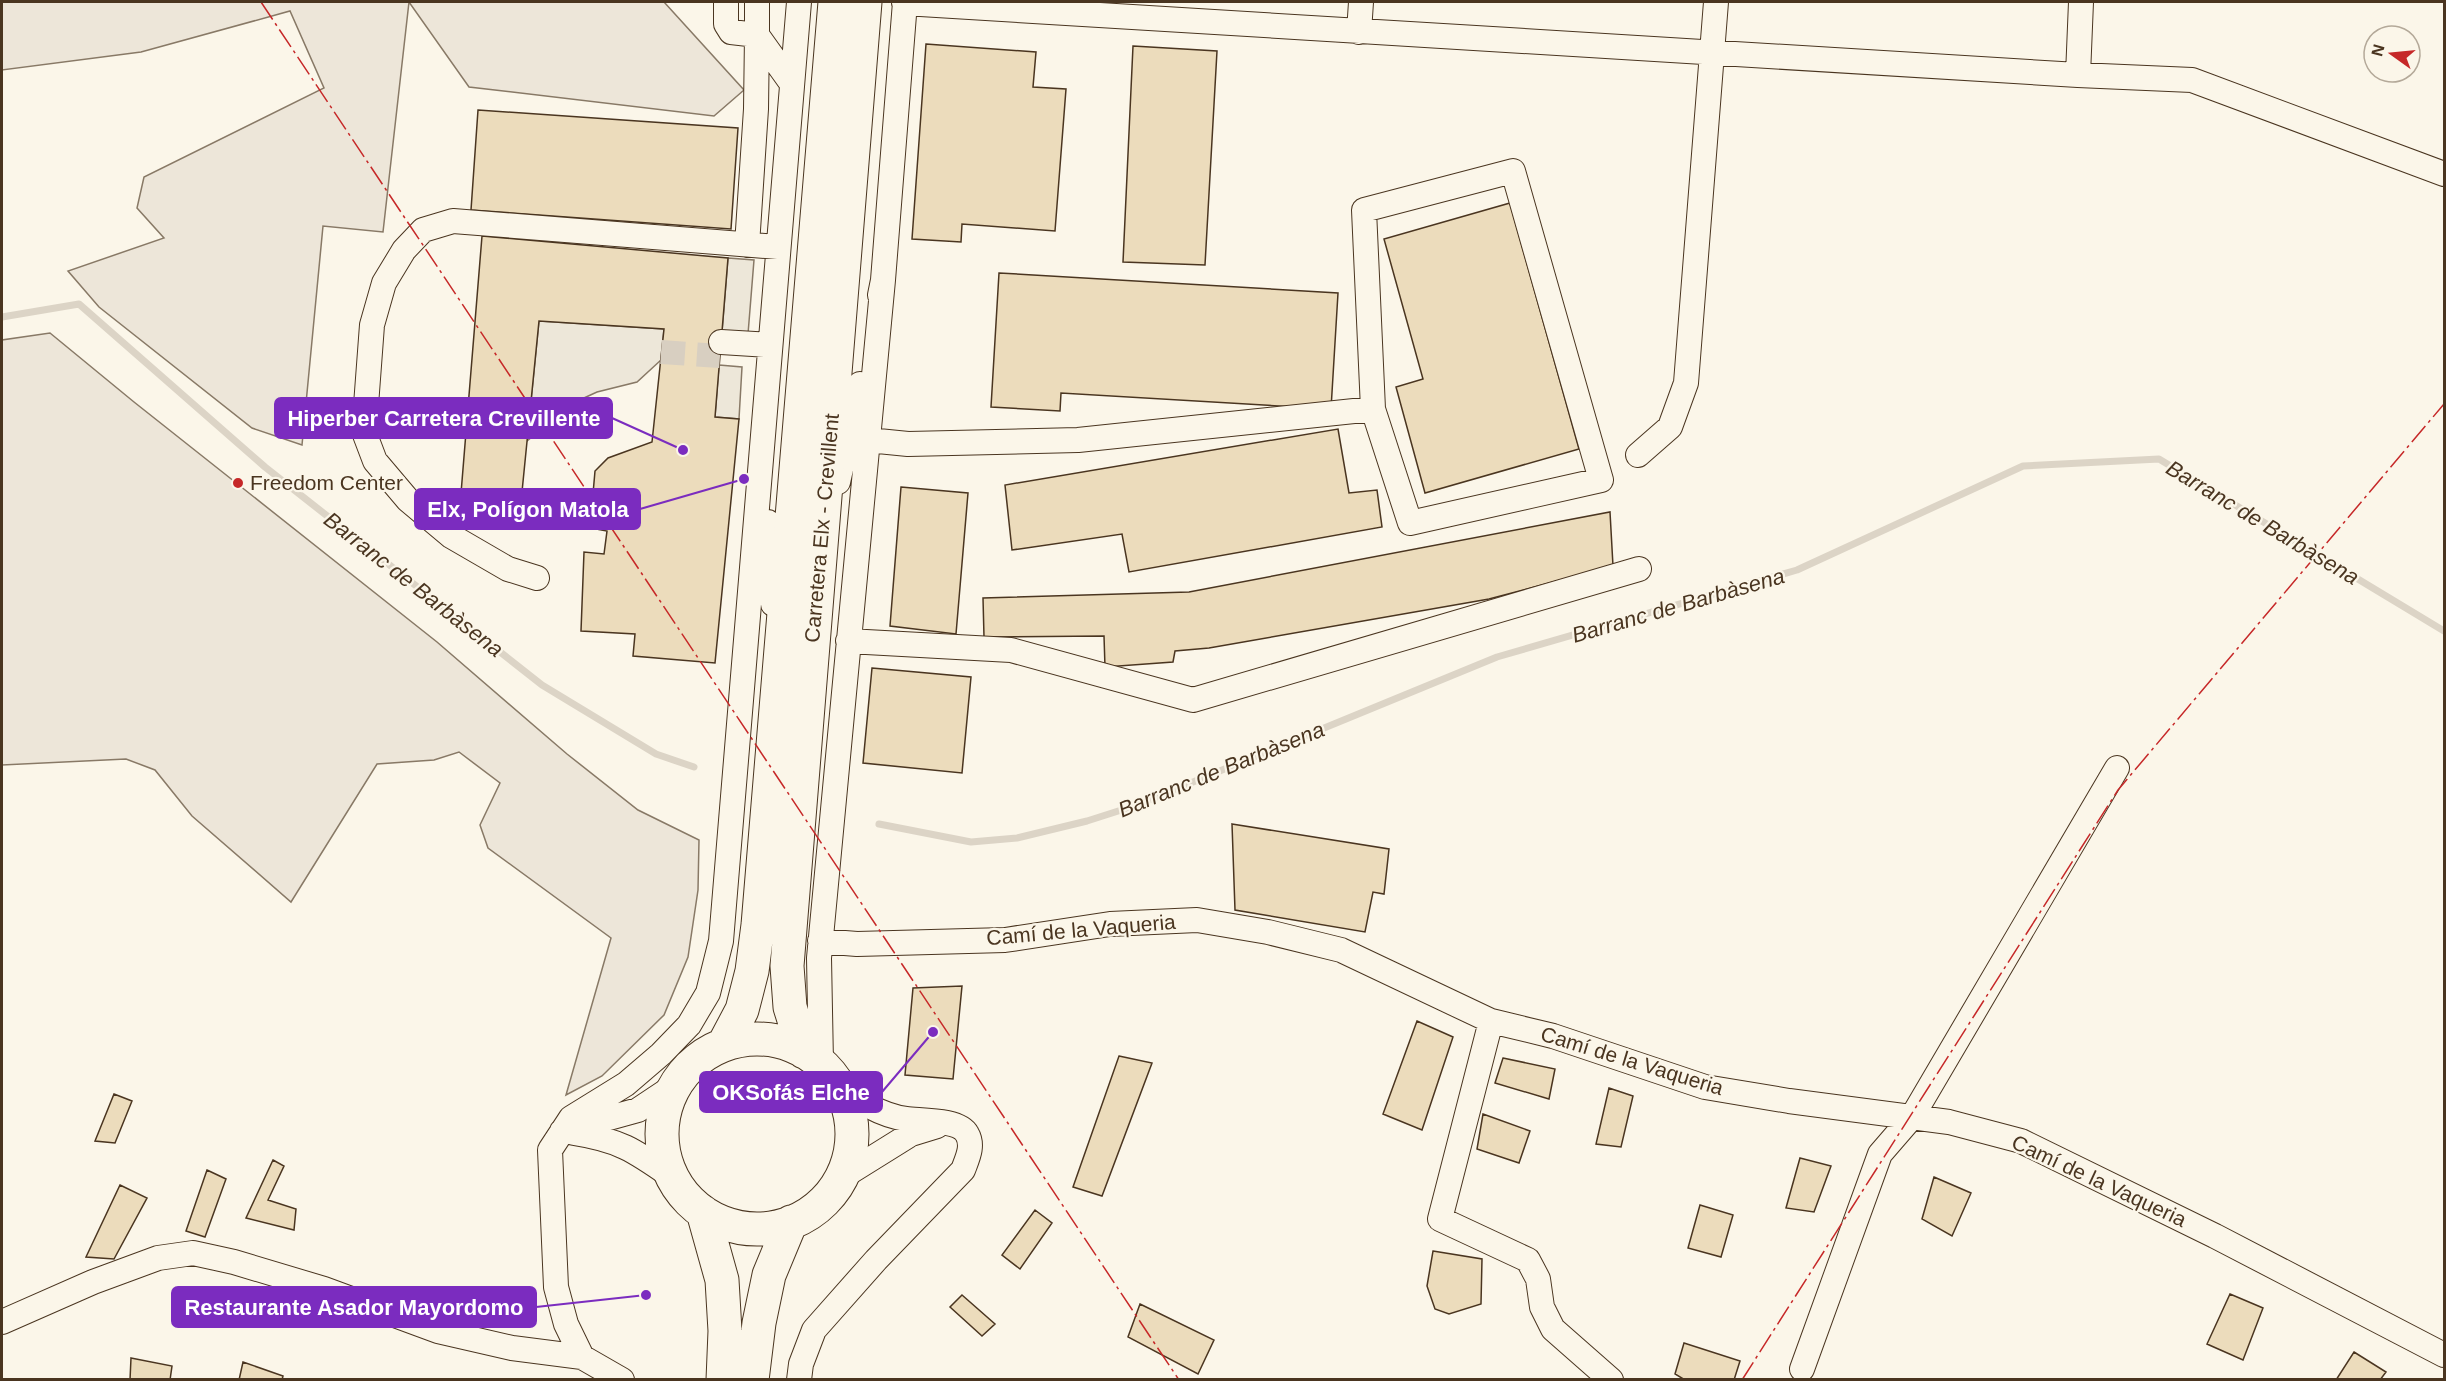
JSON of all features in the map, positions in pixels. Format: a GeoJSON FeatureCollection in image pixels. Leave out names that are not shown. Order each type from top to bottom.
{"type":"FeatureCollection","features":[{"type":"Feature","properties":{"kind":"highway","name":"Carretera Elx - Crevillent"},"geometry":{"type":"LineString","coordinates":[[724,1044],[742,1010],[752,971],[758,925],[835,2]]}},
{"type":"Feature","properties":{"kind":"highway","name":"Carretera Elx - Crevillent"},"geometry":{"type":"LineString","coordinates":[[822,1067],[790,1007],[787,966],[865,2]]}},
{"type":"Feature","properties":{"kind":"highway"},"geometry":{"type":"LineString","coordinates":[[755,1038],[790,1044],[822,1067],[852,1131],[848,1162],[837,1185],[805,1216],[780,1227],[750,1230],[720,1223],[693,1205],[671,1176],[663,1151],[664,1111],[674,1086],[696,1060],[724,1044],[755,1038]]}},
{"type":"Feature","properties":{"kind":"highway"},"geometry":{"type":"LineString","coordinates":[[703,1212],[722,1280],[725,1331],[723,1380]]}},
{"type":"Feature","properties":{"kind":"highway"},"geometry":{"type":"LineString","coordinates":[[752,1380],[759,1323],[769,1275],[791,1222]]}},
{"type":"Feature","properties":{"kind":"street"},"geometry":{"type":"LineString","coordinates":[[726,2],[726,24],[731,32],[757,35],[792,84]]}},
{"type":"Feature","properties":{"kind":"street"},"geometry":{"type":"LineString","coordinates":[[747,244],[756,109],[756,2]]}},
{"type":"Feature","properties":{"kind":"street"},"geometry":{"type":"LineString","coordinates":[[582,1357],[566,1324],[556,1287],[550,1150],[571,1118],[626,1084],[661,1054],[689,1025],[708,993],[721,941],[799,2]]}},
{"type":"Feature","properties":{"kind":"street"},"geometry":{"type":"LineString","coordinates":[[799,1380],[801,1364],[814,1330],[876,1260],[963,1170],[971,1150],[967,1134],[957,1125],[904,1119],[868,1108],[822,1067],[820,941],[883,280],[904,2],[1359,32],[2192,80],[2445,174]]}},
{"type":"Feature","properties":{"kind":"street"},"geometry":{"type":"LineString","coordinates":[[1359,32],[1361,2]]}},
{"type":"Feature","properties":{"kind":"street"},"geometry":{"type":"LineString","coordinates":[[1638,455],[1670,427],[1686,383],[1716,2]]}},
{"type":"Feature","properties":{"kind":"street"},"geometry":{"type":"LineString","coordinates":[[2078,75],[2081,2]]}},
{"type":"Feature","properties":{"kind":"street"},"geometry":{"type":"LineString","coordinates":[[1514,171],[1601,480],[1410,523],[1373,409],[1364,210],[1514,171]]}},
{"type":"Feature","properties":{"kind":"street"},"geometry":{"type":"LineString","coordinates":[[537,578],[508,569],[451,536],[408,500],[375,461],[363,432],[372,325],[384,283],[404,250],[423,230],[453,221],[778,247]]}},
{"type":"Feature","properties":{"kind":"street"},"geometry":{"type":"LineString","coordinates":[[818,575],[883,280]]}},
{"type":"Feature","properties":{"kind":"street"},"geometry":{"type":"LineString","coordinates":[[721,349],[770,352]]}},
{"type":"Feature","properties":{"kind":"street"},"geometry":{"type":"LineString","coordinates":[[868,440],[908,444],[1078,440],[1373,409]]}},
{"type":"Feature","properties":{"kind":"street"},"geometry":{"type":"LineString","coordinates":[[763,433],[777,694]]}},
{"type":"Feature","properties":{"kind":"street"},"geometry":{"type":"LineString","coordinates":[[848,641],[1011,650],[1193,700],[1639,569]]}},
{"type":"Feature","properties":{"kind":"street"},"geometry":{"type":"LineString","coordinates":[[1802,1369],[1880,1154],[1912,1117],[2117,768]]}},
{"type":"Feature","properties":{"kind":"street","name":"Camí de la Vaqueria"},"geometry":{"type":"LineString","coordinates":[[820,941],[857,944],[1005,939],[1110,924],[1197,920],[1268,932],[1341,950],[1491,1021],[1553,1036],[1705,1087],[1789,1101],[1949,1122],[2021,1141],[2215,1236],[2445,1355]]}},
{"type":"Feature","properties":{"kind":"street"},"geometry":{"type":"LineString","coordinates":[[1491,1021],[1440,1219],[1528,1260],[1538,1279],[1542,1307],[1553,1329],[1611,1380]]}},
{"type":"Feature","properties":{"kind":"street"},"geometry":{"type":"LineString","coordinates":[[562,1131],[638,1110],[674,1086]]}},
{"type":"Feature","properties":{"kind":"street"},"geometry":{"type":"LineString","coordinates":[[842,1177],[911,1134],[946,1123]]}},
{"type":"Feature","properties":{"kind":"street"},"geometry":{"type":"LineString","coordinates":[[562,1131],[604,1138],[638,1152],[671,1176]]}},
{"type":"Feature","properties":{"kind":"street"},"geometry":{"type":"LineString","coordinates":[[2,1322],[93,1282],[159,1258],[193,1253],[234,1262],[324,1289],[438,1331],[512,1348],[582,1357],[622,1380]]}},
{"type":"Feature","properties":{"kind":"shaded area"},"geometry":{"type":"Polygon","coordinates":[[[2,2],[409,2],[383,232],[323,226],[302,445],[252,428],[99,307],[68,271],[164,238],[137,208],[144,177],[324,88],[290,11],[141,52],[2,70],[2,2]]]}},
{"type":"Feature","properties":{"kind":"shaded area"},"geometry":{"type":"Polygon","coordinates":[[[409,2],[664,2],[744,90],[714,116],[469,87],[409,2]]]}},
{"type":"Feature","properties":{"kind":"shaded area"},"geometry":{"type":"Polygon","coordinates":[[[728,258],[754,260],[748,334],[722,332],[728,258]]]}},
{"type":"Feature","properties":{"kind":"shaded area"},"geometry":{"type":"Polygon","coordinates":[[[539,321],[664,329],[661,360],[637,382],[597,392],[573,403],[527,441],[539,321]]]}},
{"type":"Feature","properties":{"kind":"shaded area"},"geometry":{"type":"Polygon","coordinates":[[[50,333],[437,642],[567,754],[638,810],[699,840],[698,890],[688,957],[664,1015],[602,1076],[566,1095],[611,938],[488,848],[480,825],[500,783],[459,752],[434,760],[377,764],[291,902],[192,816],[155,770],[126,759],[2,765],[2,340],[50,333]]]}},
{"type":"Feature","properties":{"kind":"shaded area"},"geometry":{"type":"Polygon","coordinates":[[[719,365],[742,367],[739,419],[715,417],[719,365]]]}},
{"type":"Feature","properties":{"kind":"building"},"geometry":{"type":"Polygon","coordinates":[[[926,44],[1036,52],[1033,87],[1066,89],[1055,231],[962,224],[961,242],[912,239],[926,44]]]}},
{"type":"Feature","properties":{"kind":"building"},"geometry":{"type":"Polygon","coordinates":[[[1133,46],[1217,51],[1205,265],[1123,262],[1133,46]]]}},
{"type":"Feature","properties":{"kind":"building"},"geometry":{"type":"Polygon","coordinates":[[[478,110],[738,128],[731,229],[471,210],[478,110]]]}},
{"type":"Feature","properties":{"kind":"building"},"geometry":{"type":"Polygon","coordinates":[[[1510,203],[1579,449],[1425,493],[1396,387],[1423,379],[1384,239],[1510,203]]]}},
{"type":"Feature","properties":{"kind":"building"},"geometry":{"type":"Polygon","coordinates":[[[482,236],[728,258],[715,417],[739,419],[715,663],[633,656],[635,634],[581,631],[584,552],[604,554],[607,531],[590,528],[595,471],[608,458],[652,442],[664,329],[539,321],[519,522],[459,518],[482,236]]]}},
{"type":"Feature","properties":{"kind":"building"},"geometry":{"type":"Polygon","coordinates":[[[999,273],[1338,293],[1331,409],[1061,393],[1060,411],[991,407],[999,273]]]}},
{"type":"Feature","properties":{"kind":"building"},"geometry":{"type":"Polygon","coordinates":[[[1338,429],[1349,493],[1377,490],[1382,527],[1129,572],[1122,534],[1012,550],[1005,485],[1338,429]]]}},
{"type":"Feature","properties":{"kind":"building"},"geometry":{"type":"Polygon","coordinates":[[[901,487],[968,493],[956,634],[890,626],[901,487]]]}},
{"type":"Feature","properties":{"kind":"building"},"geometry":{"type":"Polygon","coordinates":[[[1610,512],[1613,566],[1489,599],[1209,648],[1175,651],[1173,662],[1105,667],[1104,636],[984,637],[983,598],[1189,592],[1610,512]]]}},
{"type":"Feature","properties":{"kind":"building"},"geometry":{"type":"Polygon","coordinates":[[[872,668],[971,677],[962,773],[863,763],[872,668]]]}},
{"type":"Feature","properties":{"kind":"building"},"geometry":{"type":"Polygon","coordinates":[[[1232,824],[1389,849],[1384,894],[1373,892],[1365,932],[1235,910],[1232,824]]]}},
{"type":"Feature","properties":{"kind":"building"},"geometry":{"type":"Polygon","coordinates":[[[962,986],[953,1079],[905,1075],[913,988],[962,986]]]}},
{"type":"Feature","properties":{"kind":"building"},"geometry":{"type":"Polygon","coordinates":[[[1417,1021],[1453,1037],[1422,1130],[1383,1114],[1417,1021]]]}},
{"type":"Feature","properties":{"kind":"building"},"geometry":{"type":"Polygon","coordinates":[[[1119,1056],[1152,1063],[1102,1196],[1073,1187],[1119,1056]]]}},
{"type":"Feature","properties":{"kind":"building"},"geometry":{"type":"Polygon","coordinates":[[[1503,1058],[1555,1069],[1549,1099],[1495,1083],[1503,1058]]]}},
{"type":"Feature","properties":{"kind":"building"},"geometry":{"type":"Polygon","coordinates":[[[1609,1088],[1633,1096],[1621,1147],[1596,1144],[1609,1088]]]}},
{"type":"Feature","properties":{"kind":"building"},"geometry":{"type":"Polygon","coordinates":[[[114,1094],[132,1101],[115,1143],[95,1141],[114,1094]]]}},
{"type":"Feature","properties":{"kind":"building"},"geometry":{"type":"Polygon","coordinates":[[[1483,1114],[1530,1131],[1519,1163],[1477,1149],[1483,1114]]]}},
{"type":"Feature","properties":{"kind":"building"},"geometry":{"type":"Polygon","coordinates":[[[1800,1158],[1831,1166],[1814,1212],[1786,1208],[1800,1158]]]}},
{"type":"Feature","properties":{"kind":"building"},"geometry":{"type":"Polygon","coordinates":[[[273,1160],[284,1166],[268,1200],[296,1209],[294,1230],[246,1218],[273,1160]]]}},
{"type":"Feature","properties":{"kind":"building"},"geometry":{"type":"Polygon","coordinates":[[[207,1170],[226,1179],[205,1237],[186,1231],[207,1170]]]}},
{"type":"Feature","properties":{"kind":"building"},"geometry":{"type":"Polygon","coordinates":[[[1934,1177],[1971,1193],[1952,1236],[1922,1219],[1934,1177]]]}},
{"type":"Feature","properties":{"kind":"building"},"geometry":{"type":"Polygon","coordinates":[[[120,1185],[147,1198],[114,1259],[86,1257],[120,1185]]]}},
{"type":"Feature","properties":{"kind":"building"},"geometry":{"type":"Polygon","coordinates":[[[1700,1205],[1733,1215],[1721,1257],[1688,1248],[1700,1205]]]}},
{"type":"Feature","properties":{"kind":"building"},"geometry":{"type":"Polygon","coordinates":[[[1035,1210],[1052,1223],[1020,1269],[1002,1255],[1035,1210]]]}},
{"type":"Feature","properties":{"kind":"building"},"geometry":{"type":"Polygon","coordinates":[[[1433,1251],[1482,1259],[1481,1304],[1449,1314],[1435,1309],[1427,1286],[1433,1251]]]}},
{"type":"Feature","properties":{"kind":"building"},"geometry":{"type":"Polygon","coordinates":[[[2230,1294],[2263,1308],[2243,1360],[2207,1344],[2230,1294]]]}},
{"type":"Feature","properties":{"kind":"building"},"geometry":{"type":"Polygon","coordinates":[[[962,1295],[995,1324],[982,1336],[950,1307],[962,1295]]]}},
{"type":"Feature","properties":{"kind":"building"},"geometry":{"type":"Polygon","coordinates":[[[1140,1304],[1214,1340],[1198,1374],[1128,1337],[1140,1304]]]}},
{"type":"Feature","properties":{"kind":"building"},"geometry":{"type":"Polygon","coordinates":[[[1684,1343],[1740,1361],[1734,1380],[1685,1380],[1675,1374],[1684,1343]]]}},
{"type":"Feature","properties":{"kind":"building"},"geometry":{"type":"Polygon","coordinates":[[[2354,1352],[2386,1372],[2380,1380],[2336,1380],[2354,1352]]]}},
{"type":"Feature","properties":{"kind":"building"},"geometry":{"type":"Polygon","coordinates":[[[131,1358],[172,1366],[170,1380],[130,1380],[131,1358]]]}},
{"type":"Feature","properties":{"kind":"building"},"geometry":{"type":"Polygon","coordinates":[[[243,1362],[283,1376],[282,1380],[239,1380],[243,1362]]]}},
{"type":"Feature","properties":{"kind":"waterway","name":"Barranc de Barbàsena"},"geometry":{"type":"LineString","coordinates":[[2,317],[79,304],[265,467],[542,685],[656,754],[694,767]]}},
{"type":"Feature","properties":{"kind":"waterway","name":"Barranc de Barbàsena"},"geometry":{"type":"LineString","coordinates":[[879,824],[971,842],[1017,838],[1087,821],[1137,805],[1497,657],[1797,570],[2023,466],[2159,459],[2444,631]]}},
{"type":"Feature","properties":{"kind":"tunnel"},"geometry":{"type":"LineString","coordinates":[[661,352],[720,356]]}},
{"type":"Feature","properties":{"kind":"power"},"geometry":{"type":"LineString","coordinates":[[261,2],[1179,1380]]}},
{"type":"Feature","properties":{"kind":"power"},"geometry":{"type":"LineString","coordinates":[[1742,1380],[2118,790],[2444,404]]}},
{"type":"Feature","properties":{"kind":"place","name":"Hiperber Carretera Crevillente"},"geometry":{"type":"Point","coordinates":[683,450]}},
{"type":"Feature","properties":{"kind":"place","name":"Elx, Polígon Matola"},"geometry":{"type":"Point","coordinates":[744,479]}},
{"type":"Feature","properties":{"kind":"place","name":"Freedom Center"},"geometry":{"type":"Point","coordinates":[238,483]}},
{"type":"Feature","properties":{"kind":"place","name":"OKSofás Elche"},"geometry":{"type":"Point","coordinates":[933,1032]}},
{"type":"Feature","properties":{"kind":"place","name":"Restaurante Asador Mayordomo"},"geometry":{"type":"Point","coordinates":[646,1295]}}]}
